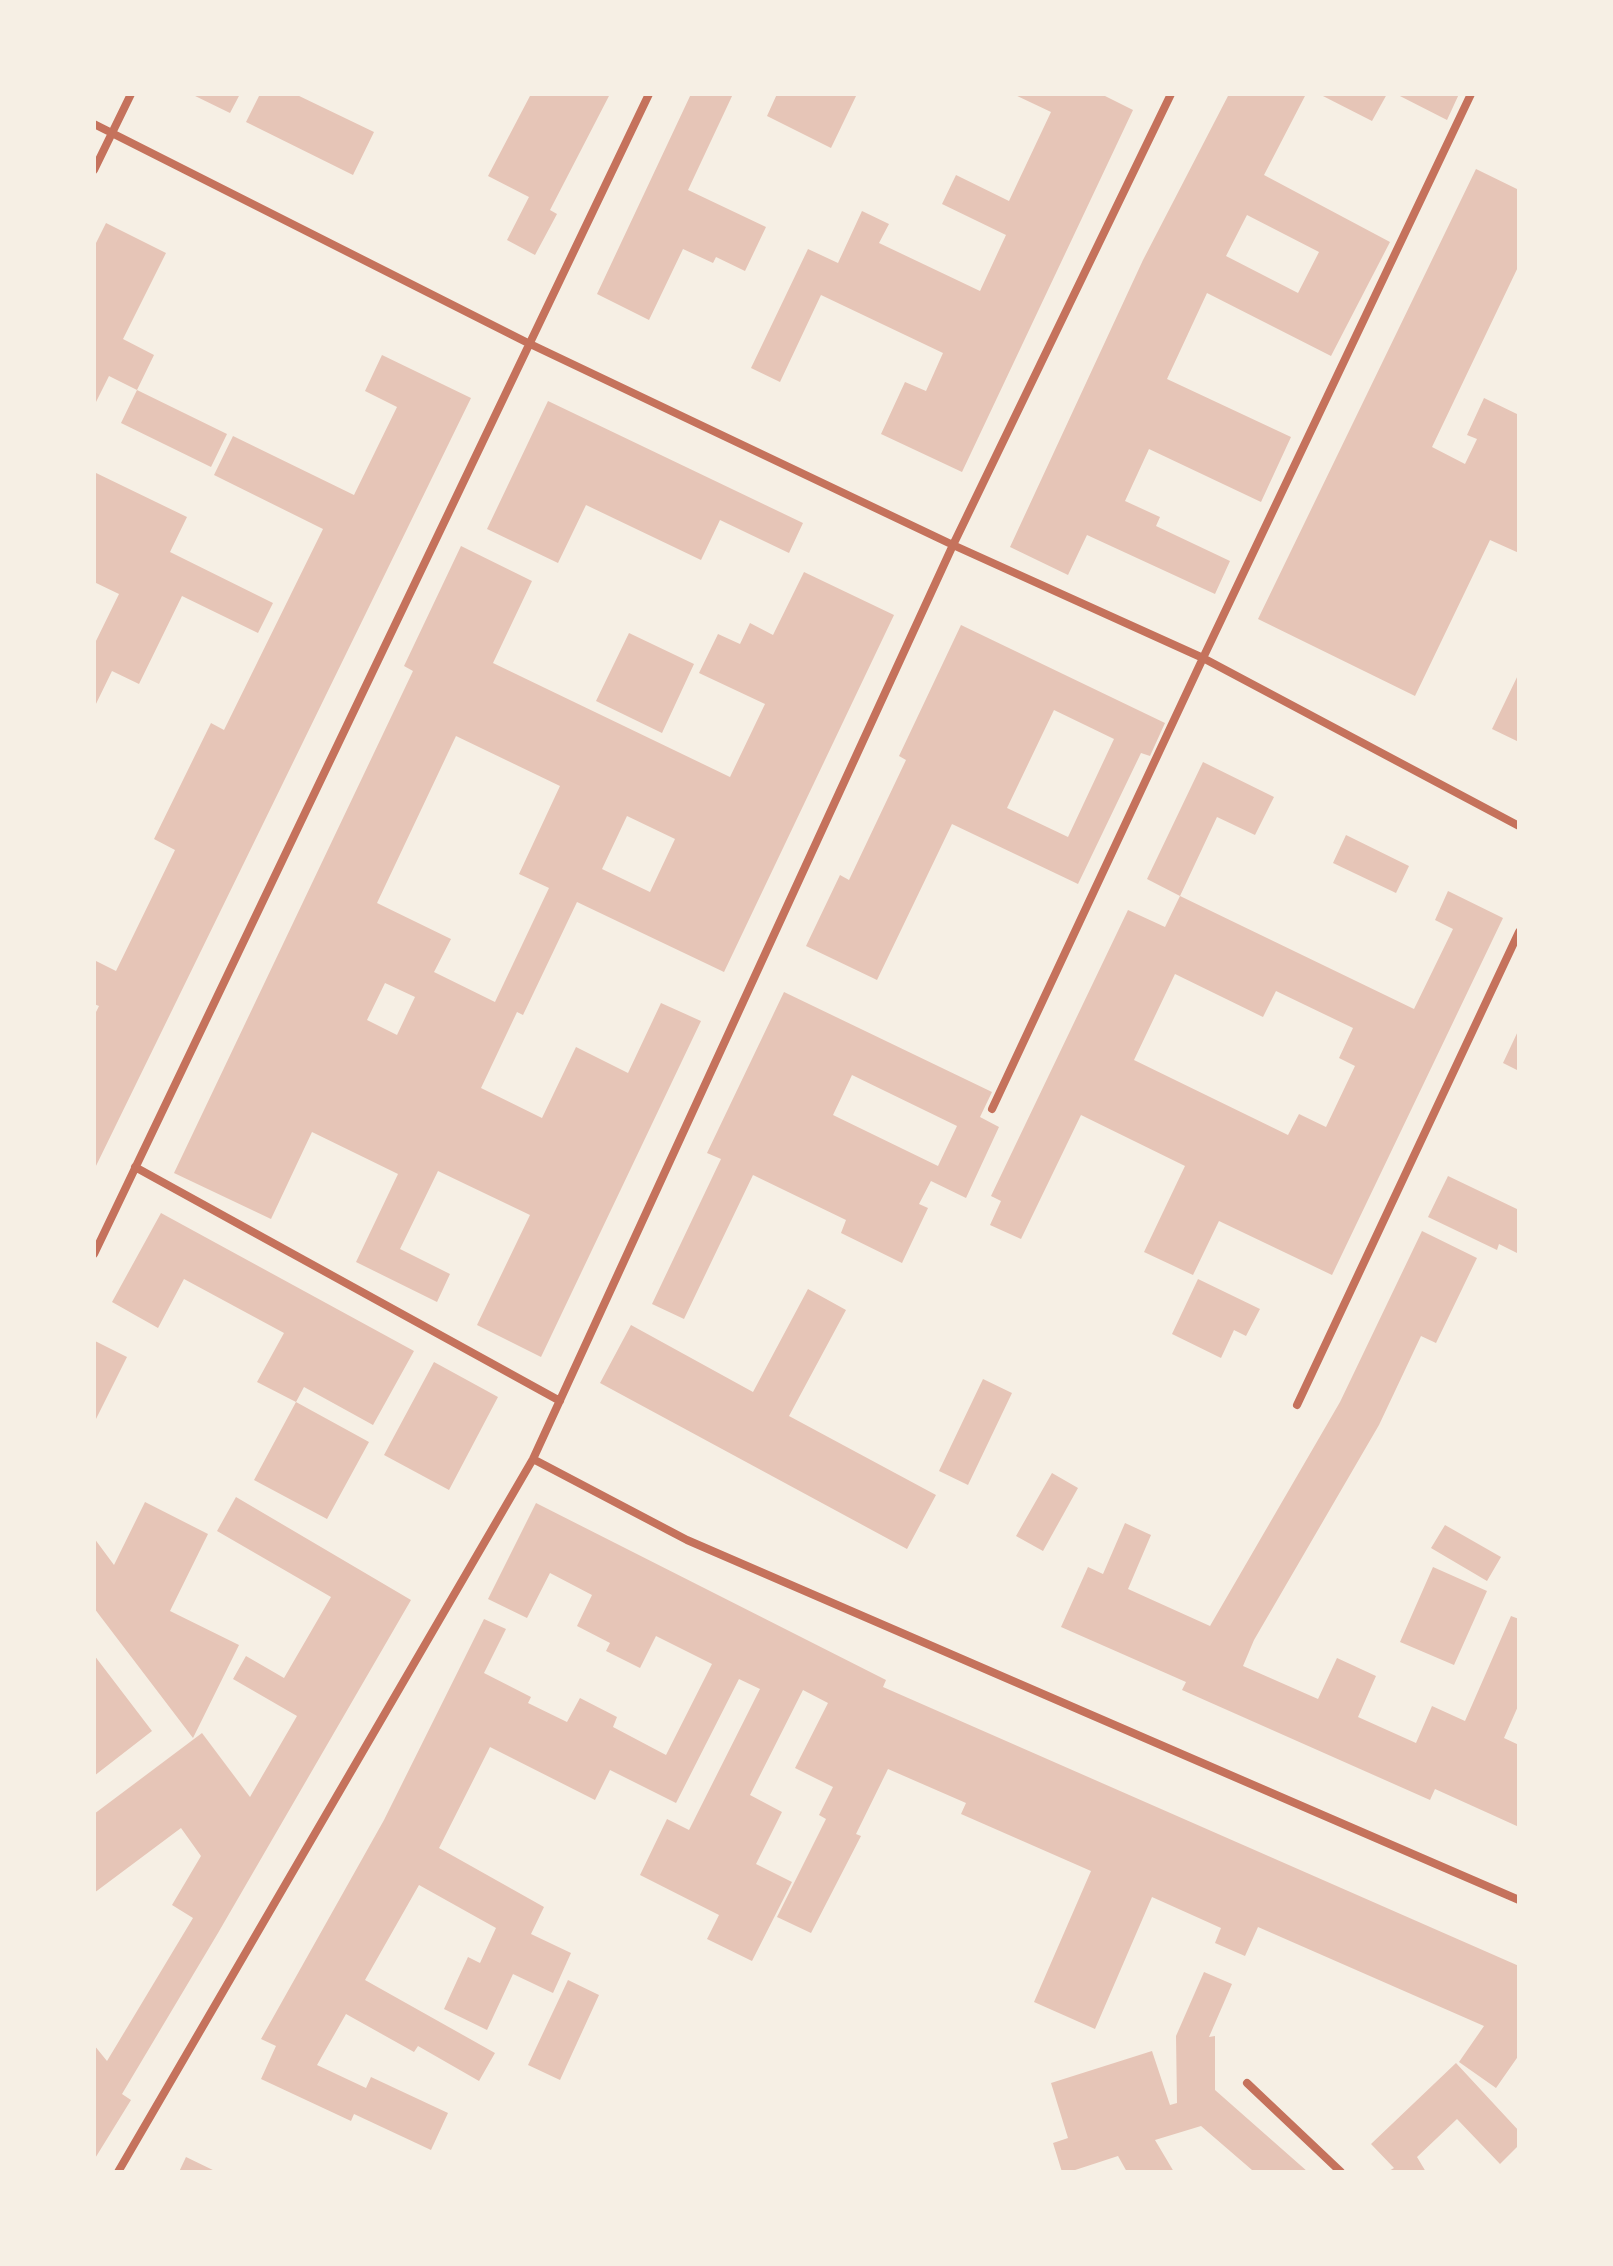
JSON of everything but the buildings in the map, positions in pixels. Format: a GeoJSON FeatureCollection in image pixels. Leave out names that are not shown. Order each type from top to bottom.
{"type":"FeatureCollection","features":[{"type":"Feature","properties":{"kind":"street"},"geometry":{"type":"LineString","coordinates":[[94,170],[131,94]]}},
{"type":"Feature","properties":{"kind":"street"},"geometry":{"type":"LineString","coordinates":[[94,1254],[649,94]]}},
{"type":"Feature","properties":{"kind":"street"},"geometry":{"type":"LineString","coordinates":[[118,2172],[533,1459],[953,545],[1171,94]]}},
{"type":"Feature","properties":{"kind":"street"},"geometry":{"type":"LineString","coordinates":[[992,1109],[1471,94]]}},
{"type":"Feature","properties":{"kind":"street"},"geometry":{"type":"LineString","coordinates":[[94,124],[528,343],[953,545],[1203,658],[1519,826]]}},
{"type":"Feature","properties":{"kind":"street"},"geometry":{"type":"LineString","coordinates":[[1297,1405],[1519,932]]}},
{"type":"Feature","properties":{"kind":"street"},"geometry":{"type":"LineString","coordinates":[[135,1167],[560,1401]]}},
{"type":"Feature","properties":{"kind":"street"},"geometry":{"type":"LineString","coordinates":[[533,1459],[687,1540],[1519,1900]]}},
{"type":"Feature","properties":{"kind":"street"},"geometry":{"type":"LineString","coordinates":[[1247,2083],[1341,2172]]}}]}
